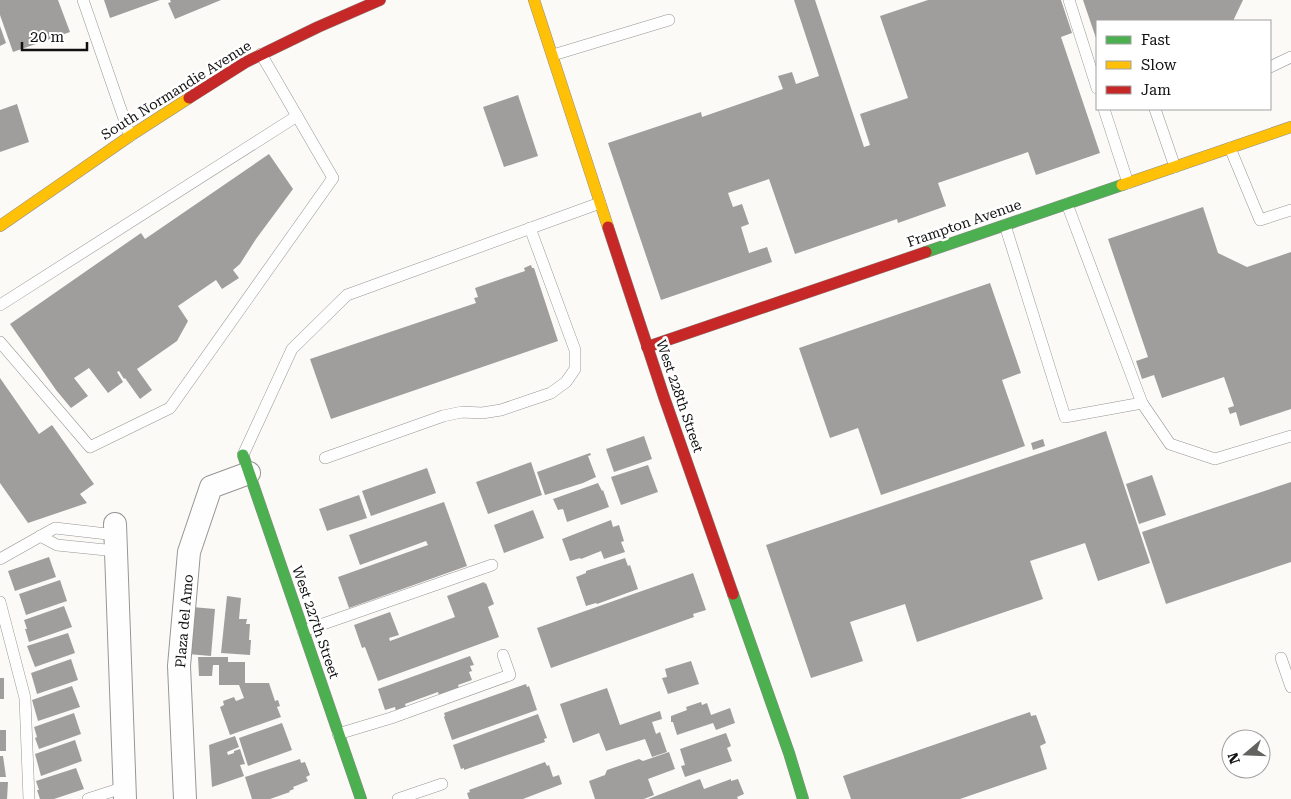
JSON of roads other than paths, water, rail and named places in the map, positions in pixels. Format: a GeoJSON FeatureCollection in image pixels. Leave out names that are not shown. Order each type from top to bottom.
{"type":"FeatureCollection","features":[{"type":"Feature","properties":{"kind":"street","name":"South Normandie Avenue"},"geometry":{"type":"LineString","coordinates":[[0,226],[130,136],[246,62],[318,27],[380,0]]}},
{"type":"Feature","properties":{"kind":"street","name":"West 228th Street"},"geometry":{"type":"LineString","coordinates":[[534,0],[647,347],[789,753],[803,799]]}},
{"type":"Feature","properties":{"kind":"street","name":"Frampton Avenue"},"geometry":{"type":"LineString","coordinates":[[647,347],[1291,127]]}},
{"type":"Feature","properties":{"kind":"street","name":"West 227th Street"},"geometry":{"type":"LineString","coordinates":[[246,464],[361,799]]}},
{"type":"Feature","properties":{"kind":"street","name":"Plaza del Amo"},"geometry":{"type":"LineString","coordinates":[[185,799],[179,666],[189,552],[211,487],[246,464]]}},
{"type":"Feature","properties":{"kind":"street"},"geometry":{"type":"LineString","coordinates":[[116,537],[125,793]]}},
{"type":"Feature","properties":{"kind":"lane"},"geometry":{"type":"LineString","coordinates":[[83,0],[130,136]]}},
{"type":"Feature","properties":{"kind":"lane"},"geometry":{"type":"LineString","coordinates":[[1069,0],[1096,85]]}},
{"type":"Feature","properties":{"kind":"lane"},"geometry":{"type":"LineString","coordinates":[[553,55],[669,20]]}},
{"type":"Feature","properties":{"kind":"lane"},"geometry":{"type":"LineString","coordinates":[[0,342],[90,447],[170,408],[332,178],[262,54]]}},
{"type":"Feature","properties":{"kind":"lane"},"geometry":{"type":"LineString","coordinates":[[1271,67],[1291,57]]}},
{"type":"Feature","properties":{"kind":"lane"},"geometry":{"type":"LineString","coordinates":[[1104,110],[1128,183]]}},
{"type":"Feature","properties":{"kind":"lane"},"geometry":{"type":"LineString","coordinates":[[1155,110],[1175,167]]}},
{"type":"Feature","properties":{"kind":"lane"},"geometry":{"type":"LineString","coordinates":[[0,305],[297,116]]}},
{"type":"Feature","properties":{"kind":"lane"},"geometry":{"type":"LineString","coordinates":[[1230,148],[1260,220],[1291,210]]}},
{"type":"Feature","properties":{"kind":"lane"},"geometry":{"type":"LineString","coordinates":[[246,464],[292,348],[347,295],[600,203]]}},
{"type":"Feature","properties":{"kind":"lane"},"geometry":{"type":"LineString","coordinates":[[1067,204],[1142,403],[1170,444],[1215,459],[1291,436]]}},
{"type":"Feature","properties":{"kind":"lane"},"geometry":{"type":"LineString","coordinates":[[1004,225],[1065,417],[1142,403]]}},
{"type":"Feature","properties":{"kind":"lane"},"geometry":{"type":"LineString","coordinates":[[325,458],[443,416],[462,412],[501,410],[551,392],[566,382],[575,369],[575,350],[530,228]]}},
{"type":"Feature","properties":{"kind":"lane"},"geometry":{"type":"LineString","coordinates":[[0,559],[55,528],[116,537]]}},
{"type":"Feature","properties":{"kind":"lane"},"geometry":{"type":"LineString","coordinates":[[40,536],[57,545],[116,537]]}},
{"type":"Feature","properties":{"kind":"lane"},"geometry":{"type":"LineString","coordinates":[[303,631],[492,565]]}},
{"type":"Feature","properties":{"kind":"lane"},"geometry":{"type":"LineString","coordinates":[[0,602],[25,698],[29,799]]}},
{"type":"Feature","properties":{"kind":"lane"},"geometry":{"type":"LineString","coordinates":[[338,734],[391,718],[510,675],[503,655]]}},
{"type":"Feature","properties":{"kind":"lane"},"geometry":{"type":"LineString","coordinates":[[1281,658],[1291,687]]}},
{"type":"Feature","properties":{"kind":"lane"},"geometry":{"type":"LineString","coordinates":[[398,799],[442,784]]}},
{"type":"Feature","properties":{"kind":"lane"},"geometry":{"type":"LineString","coordinates":[[88,799],[125,793]]}}]}
